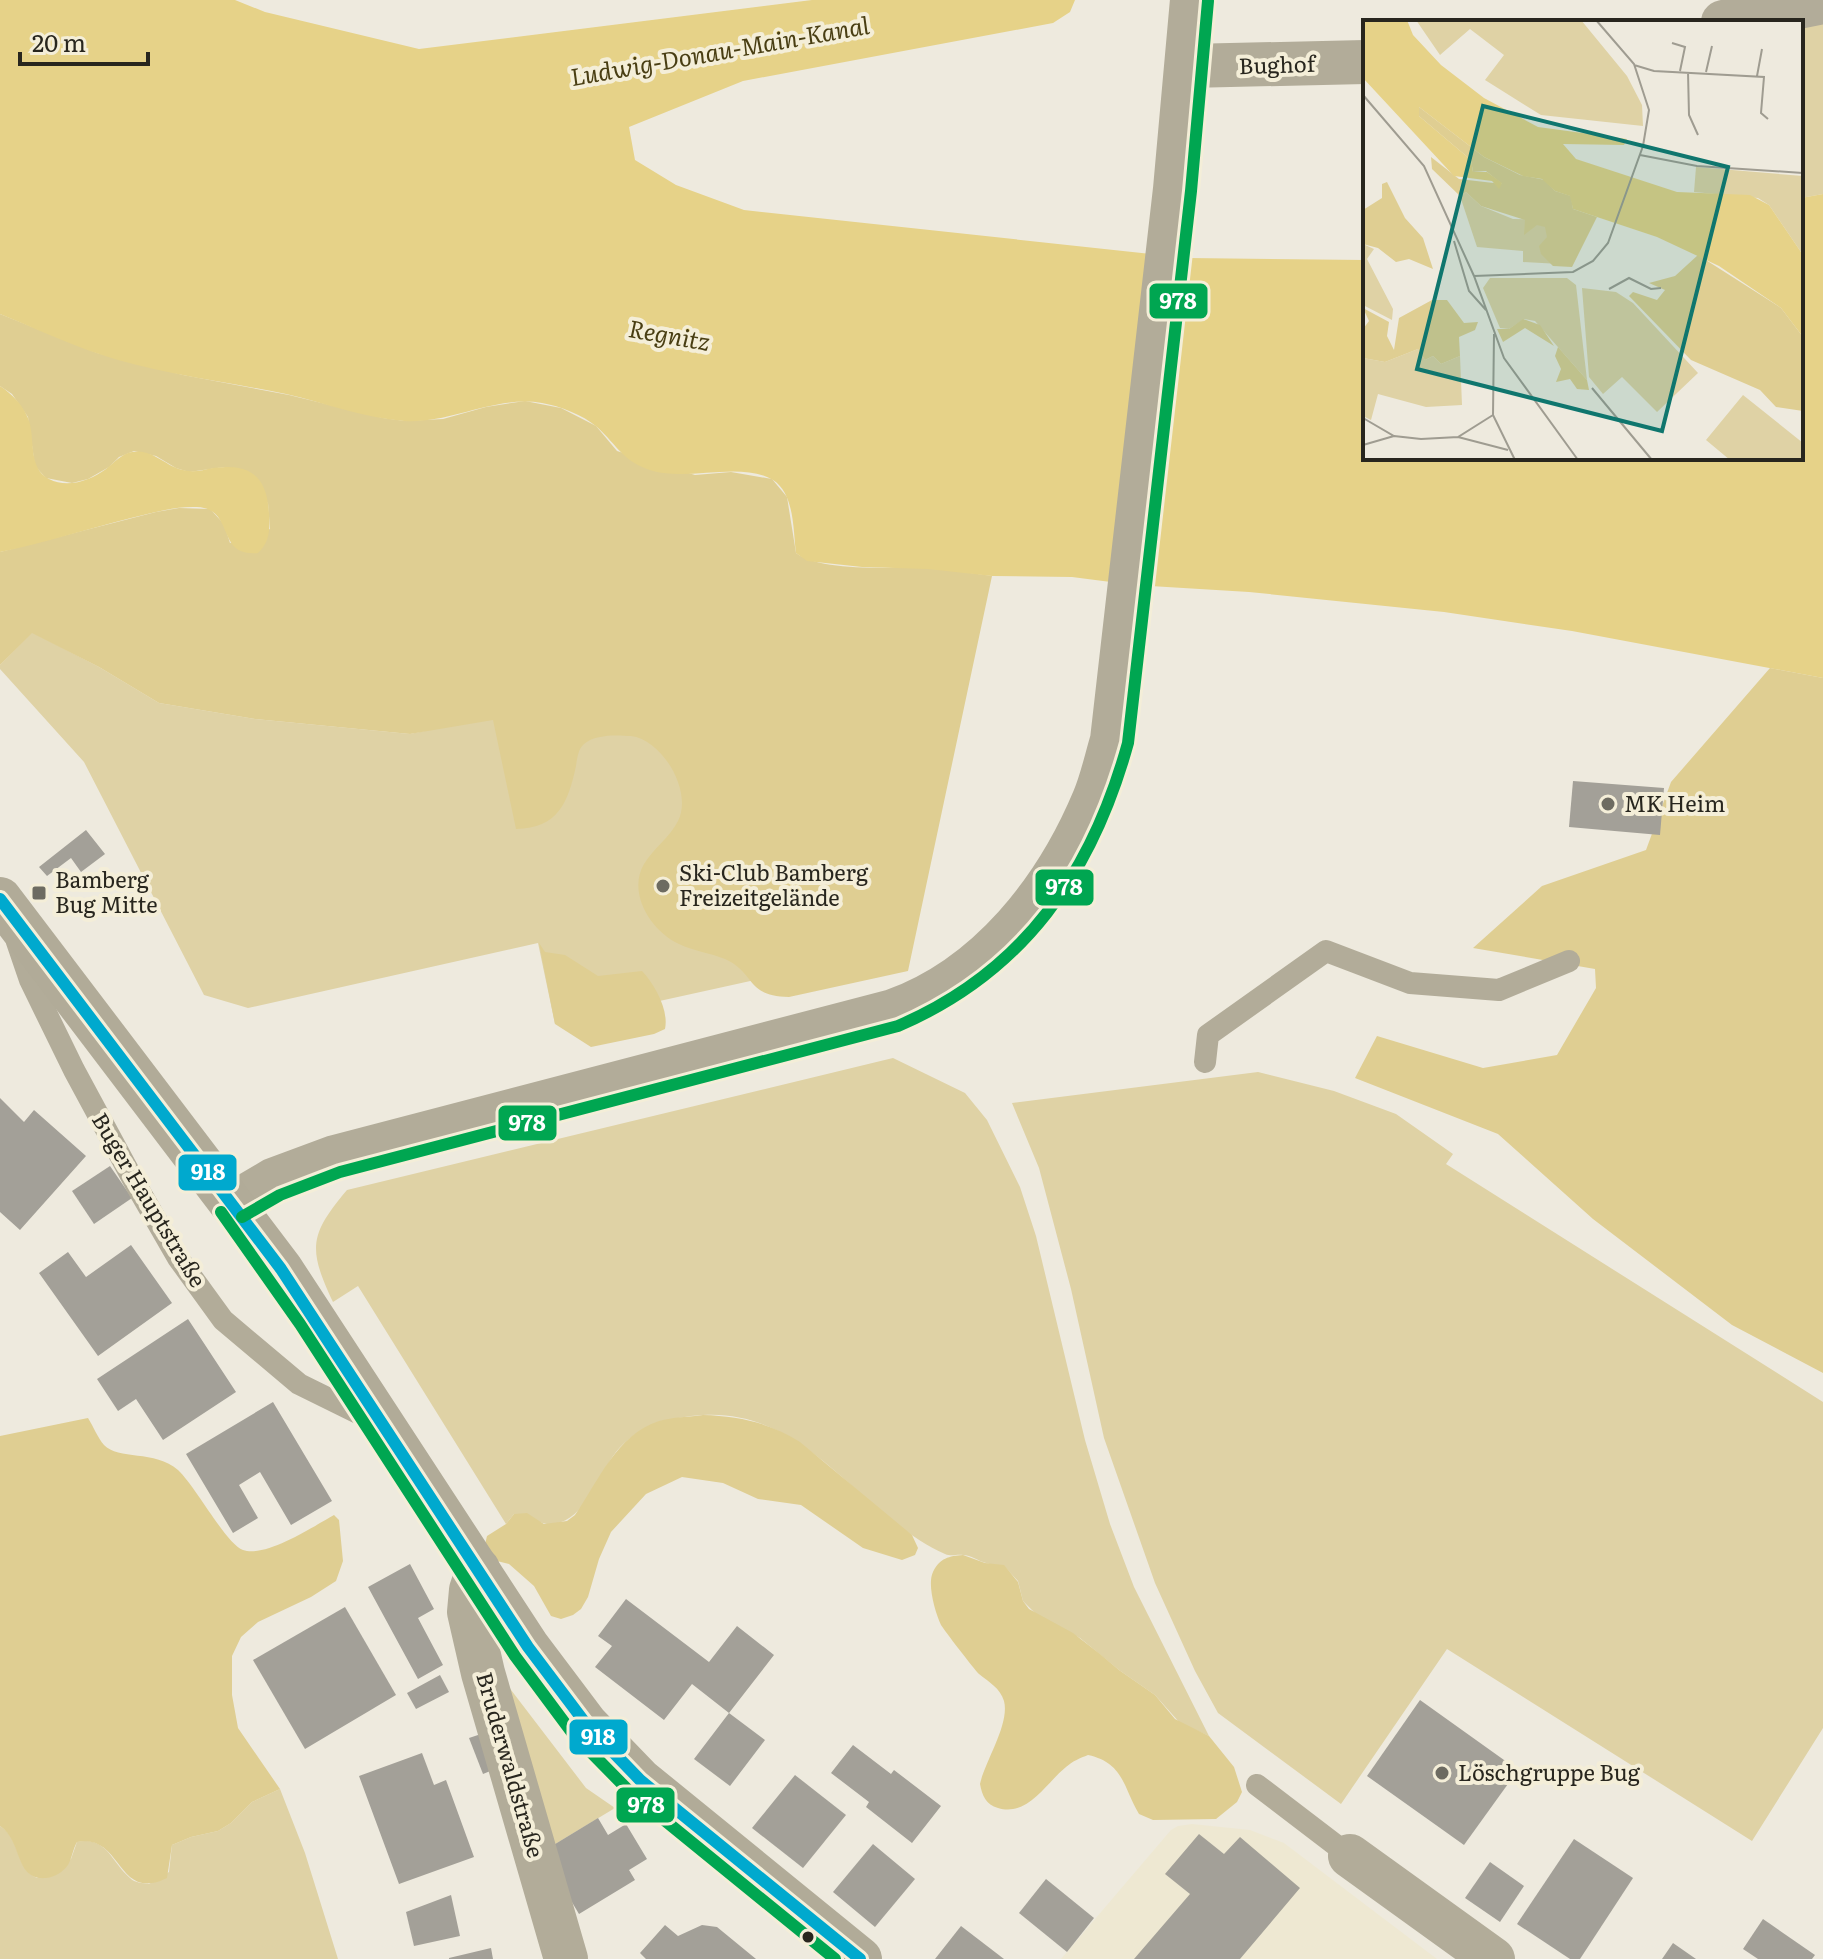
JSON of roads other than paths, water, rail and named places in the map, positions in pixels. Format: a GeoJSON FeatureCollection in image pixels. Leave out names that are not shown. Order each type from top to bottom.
{"type":"FeatureCollection","features":[{"type":"Feature","properties":{"kind":"street"},"geometry":{"type":"LineString","coordinates":[[234,1203],[273,1180],[335,1157],[919,1002],[974,964],[1005,936],[1045,890],[1095,798],[1112,740],[1175,189],[1192,0]]}},
{"type":"Feature","properties":{"kind":"street"},"geometry":{"type":"LineString","coordinates":[[1733,20],[1823,2]]}},
{"type":"Feature","properties":{"kind":"street","name":"Bughof"},"geometry":{"type":"LineString","coordinates":[[1188,66],[1363,62]]}},
{"type":"Feature","properties":{"kind":"street"},"geometry":{"type":"LineString","coordinates":[[1,899],[234,1203],[297,1292],[528,1647],[586,1724],[640,1780],[860,1959]]}},
{"type":"Feature","properties":{"kind":"street","name":"Bruderwaldstraße"},"geometry":{"type":"LineString","coordinates":[[478,1569],[471,1590],[469,1612],[483,1673],[566,1959]]}},
{"type":"Feature","properties":{"kind":"street"},"geometry":{"type":"LineString","coordinates":[[1350,1856],[1493,1959]]}},
{"type":"Feature","properties":{"kind":"lane","name":"Buger Hauptstraße"},"geometry":{"type":"LineString","coordinates":[[1,899],[30,980],[74,1070],[136,1185],[187,1270],[223,1320],[299,1384],[385,1426]]}},
{"type":"Feature","properties":{"kind":"lane"},"geometry":{"type":"LineString","coordinates":[[1205,1062],[1208,1035],[1326,951],[1410,983],[1499,990],[1569,961]]}},
{"type":"Feature","properties":{"kind":"lane"},"geometry":{"type":"LineString","coordinates":[[1257,1785],[1350,1856]]}},
{"type":"Feature","properties":{"kind":"water"},"geometry":{"type":"Polygon","coordinates":[[[0,0],[235,0],[265,12],[419,49],[812,0],[1075,0],[1070,12],[1053,23],[743,81],[629,127],[635,160],[676,185],[744,210],[1188,258],[1363,260],[1363,460],[1803,460],[1803,198],[1823,194],[1823,678],[1572,631],[1444,612],[1072,577],[992,576],[807,561],[796,553],[789,503],[773,480],[746,472],[683,474],[653,471],[628,458],[591,423],[556,406],[507,403],[421,421],[389,419],[286,394],[119,360],[0,314],[0,0]]]}},
{"type":"Feature","properties":{"kind":"water"},"geometry":{"type":"Polygon","coordinates":[[[0,386],[26,413],[35,460],[42,474],[49,479],[64,483],[86,480],[125,455],[139,451],[187,471],[226,467],[246,470],[260,481],[268,500],[269,530],[265,544],[258,553],[236,548],[217,516],[209,510],[189,507],[155,512],[0,552],[0,386]]]}},
{"type":"Feature","properties":{"kind":"place","name":"MK Heim"},"geometry":{"type":"Point","coordinates":[1608,804]}},
{"type":"Feature","properties":{"kind":"place","name":"Ski-Club Bamberg Freizeitgelände"},"geometry":{"type":"Point","coordinates":[663,886]}},
{"type":"Feature","properties":{"kind":"place","name":"Bamberg Bug Mitte"},"geometry":{"type":"Point","coordinates":[39,893]}},
{"type":"Feature","properties":{"kind":"place","name":"Löschgruppe Bug"},"geometry":{"type":"Point","coordinates":[1442,1773]}},
{"type":"Feature","properties":{"kind":"water label","name":"Ludwig-Donau-Main-Kanal"},"geometry":{"type":"Point","coordinates":[720,52]}},
{"type":"Feature","properties":{"kind":"water label","name":"Regnitz"},"geometry":{"type":"Point","coordinates":[669,336]}}]}
